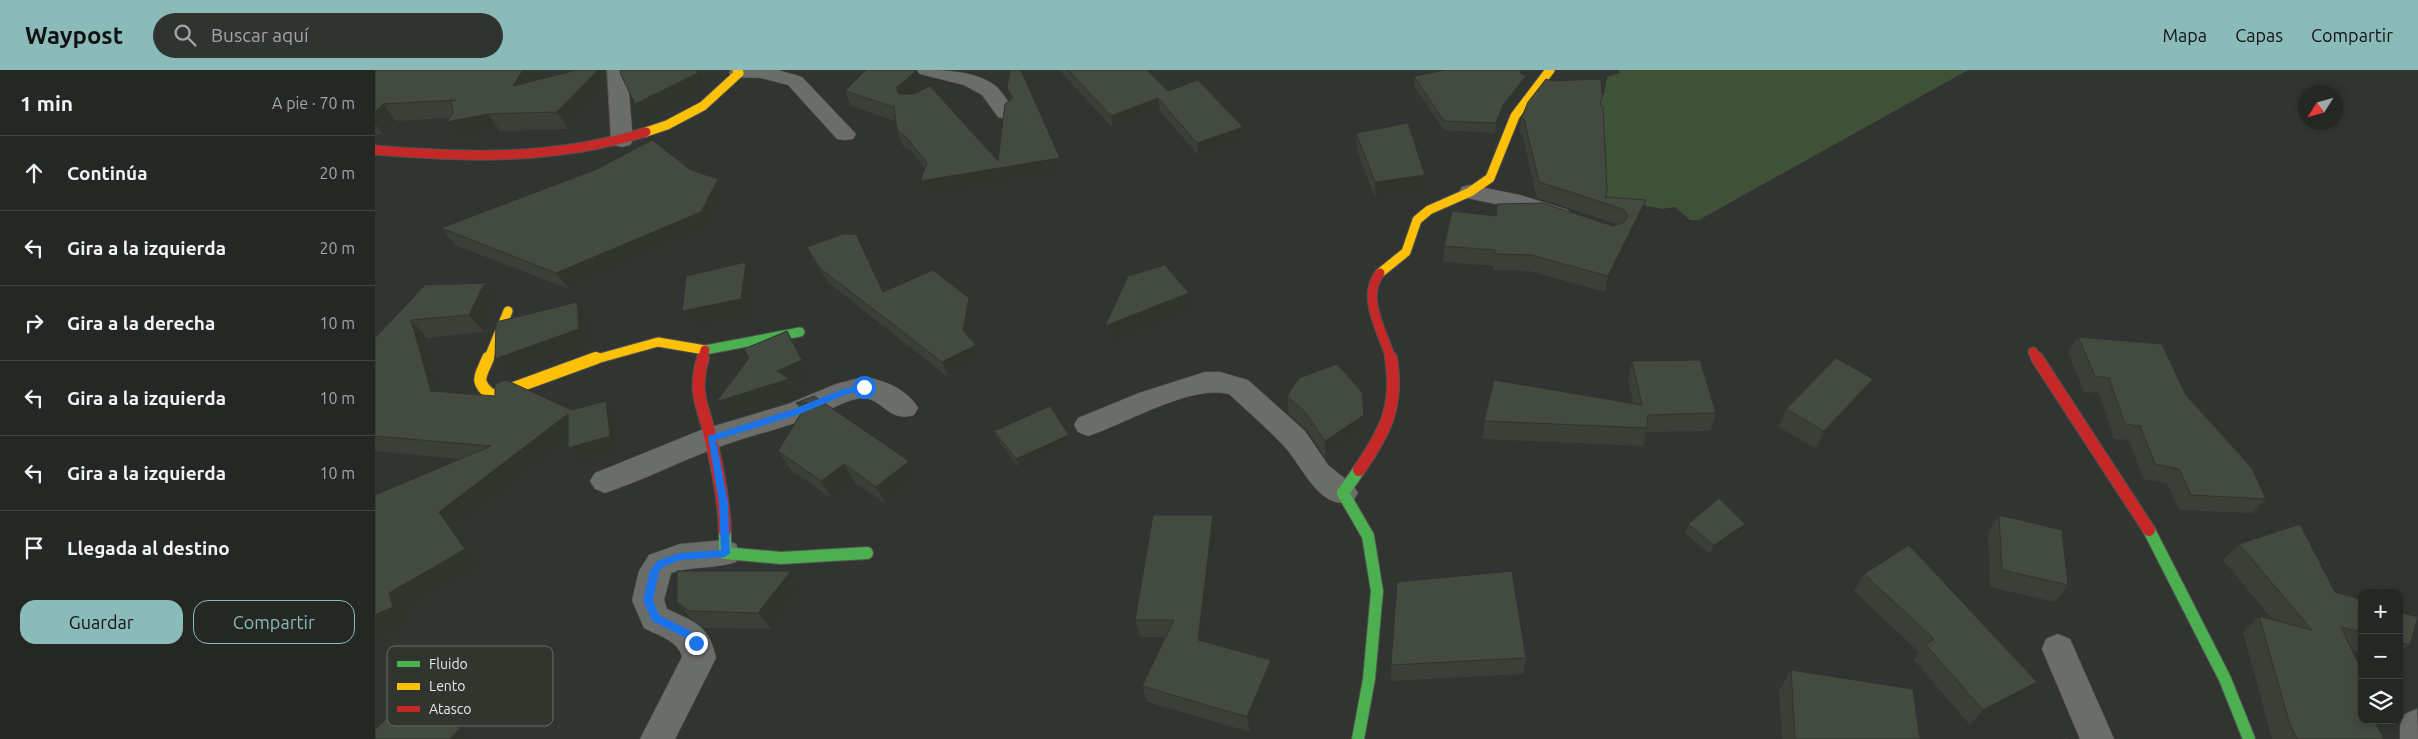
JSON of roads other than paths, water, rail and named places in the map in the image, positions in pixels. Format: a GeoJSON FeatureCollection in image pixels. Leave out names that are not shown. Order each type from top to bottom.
{"type":"FeatureCollection","features":[{"type":"Feature","properties":{"kind":"street"},"geometry":{"type":"LineString","coordinates":[[617,70],[621,102],[622,140]]}},
{"type":"Feature","properties":{"kind":"street"},"geometry":{"type":"LineString","coordinates":[[927,70],[971,80],[989,91],[1005,113]]}},
{"type":"Feature","properties":{"kind":"street"},"geometry":{"type":"LineString","coordinates":[[1343,493],[1377,443],[1390,415],[1391,360],[1370,294],[1377,275],[1406,252],[1417,220],[1429,210],[1470,192],[1490,178],[1515,116],[1550,70]]}},
{"type":"Feature","properties":{"kind":"street"},"geometry":{"type":"LineString","coordinates":[[375,150],[517,155],[583,148],[622,140],[663,127],[704,105],[738,71],[762,72],[795,81],[845,134]]}},
{"type":"Feature","properties":{"kind":"street"},"geometry":{"type":"LineString","coordinates":[[934,90],[950,75]]}},
{"type":"Feature","properties":{"kind":"street"},"geometry":{"type":"LineString","coordinates":[[1470,192],[1520,202],[1577,220]]}},
{"type":"Feature","properties":{"kind":"street"},"geometry":{"type":"LineString","coordinates":[[508,311],[479,380],[481,387],[492,396],[608,354],[658,342],[705,350],[800,332]]}},
{"type":"Feature","properties":{"kind":"street"},"geometry":{"type":"LineString","coordinates":[[705,350],[697,378],[700,403],[711,438],[724,503],[725,553]]}},
{"type":"Feature","properties":{"kind":"street"},"geometry":{"type":"LineString","coordinates":[[2033,352],[2153,536],[2225,679],[2249,739]]}},
{"type":"Feature","properties":{"kind":"street"},"geometry":{"type":"LineString","coordinates":[[1089,425],[1149,400],[1205,382],[1220,382],[1238,387],[1295,440],[1318,473],[1343,493],[1368,536],[1377,591],[1369,679],[1358,739]]}},
{"type":"Feature","properties":{"kind":"street"},"geometry":{"type":"LineString","coordinates":[[605,481],[711,438],[797,412],[846,391],[864,387],[878,389],[904,408]]}},
{"type":"Feature","properties":{"kind":"street"},"geometry":{"type":"LineString","coordinates":[[657,739],[699,658],[696,643],[687,634],[655,618],[648,600],[655,571],[660,564],[680,556],[725,553],[781,558],[867,554]]}},
{"type":"Feature","properties":{"kind":"street"},"geometry":{"type":"LineString","coordinates":[[2058,649],[2097,739]]}},
{"type":"Feature","properties":{"kind":"street"},"geometry":{"type":"LineString","coordinates":[[2417,725],[2417,739]]}}]}
